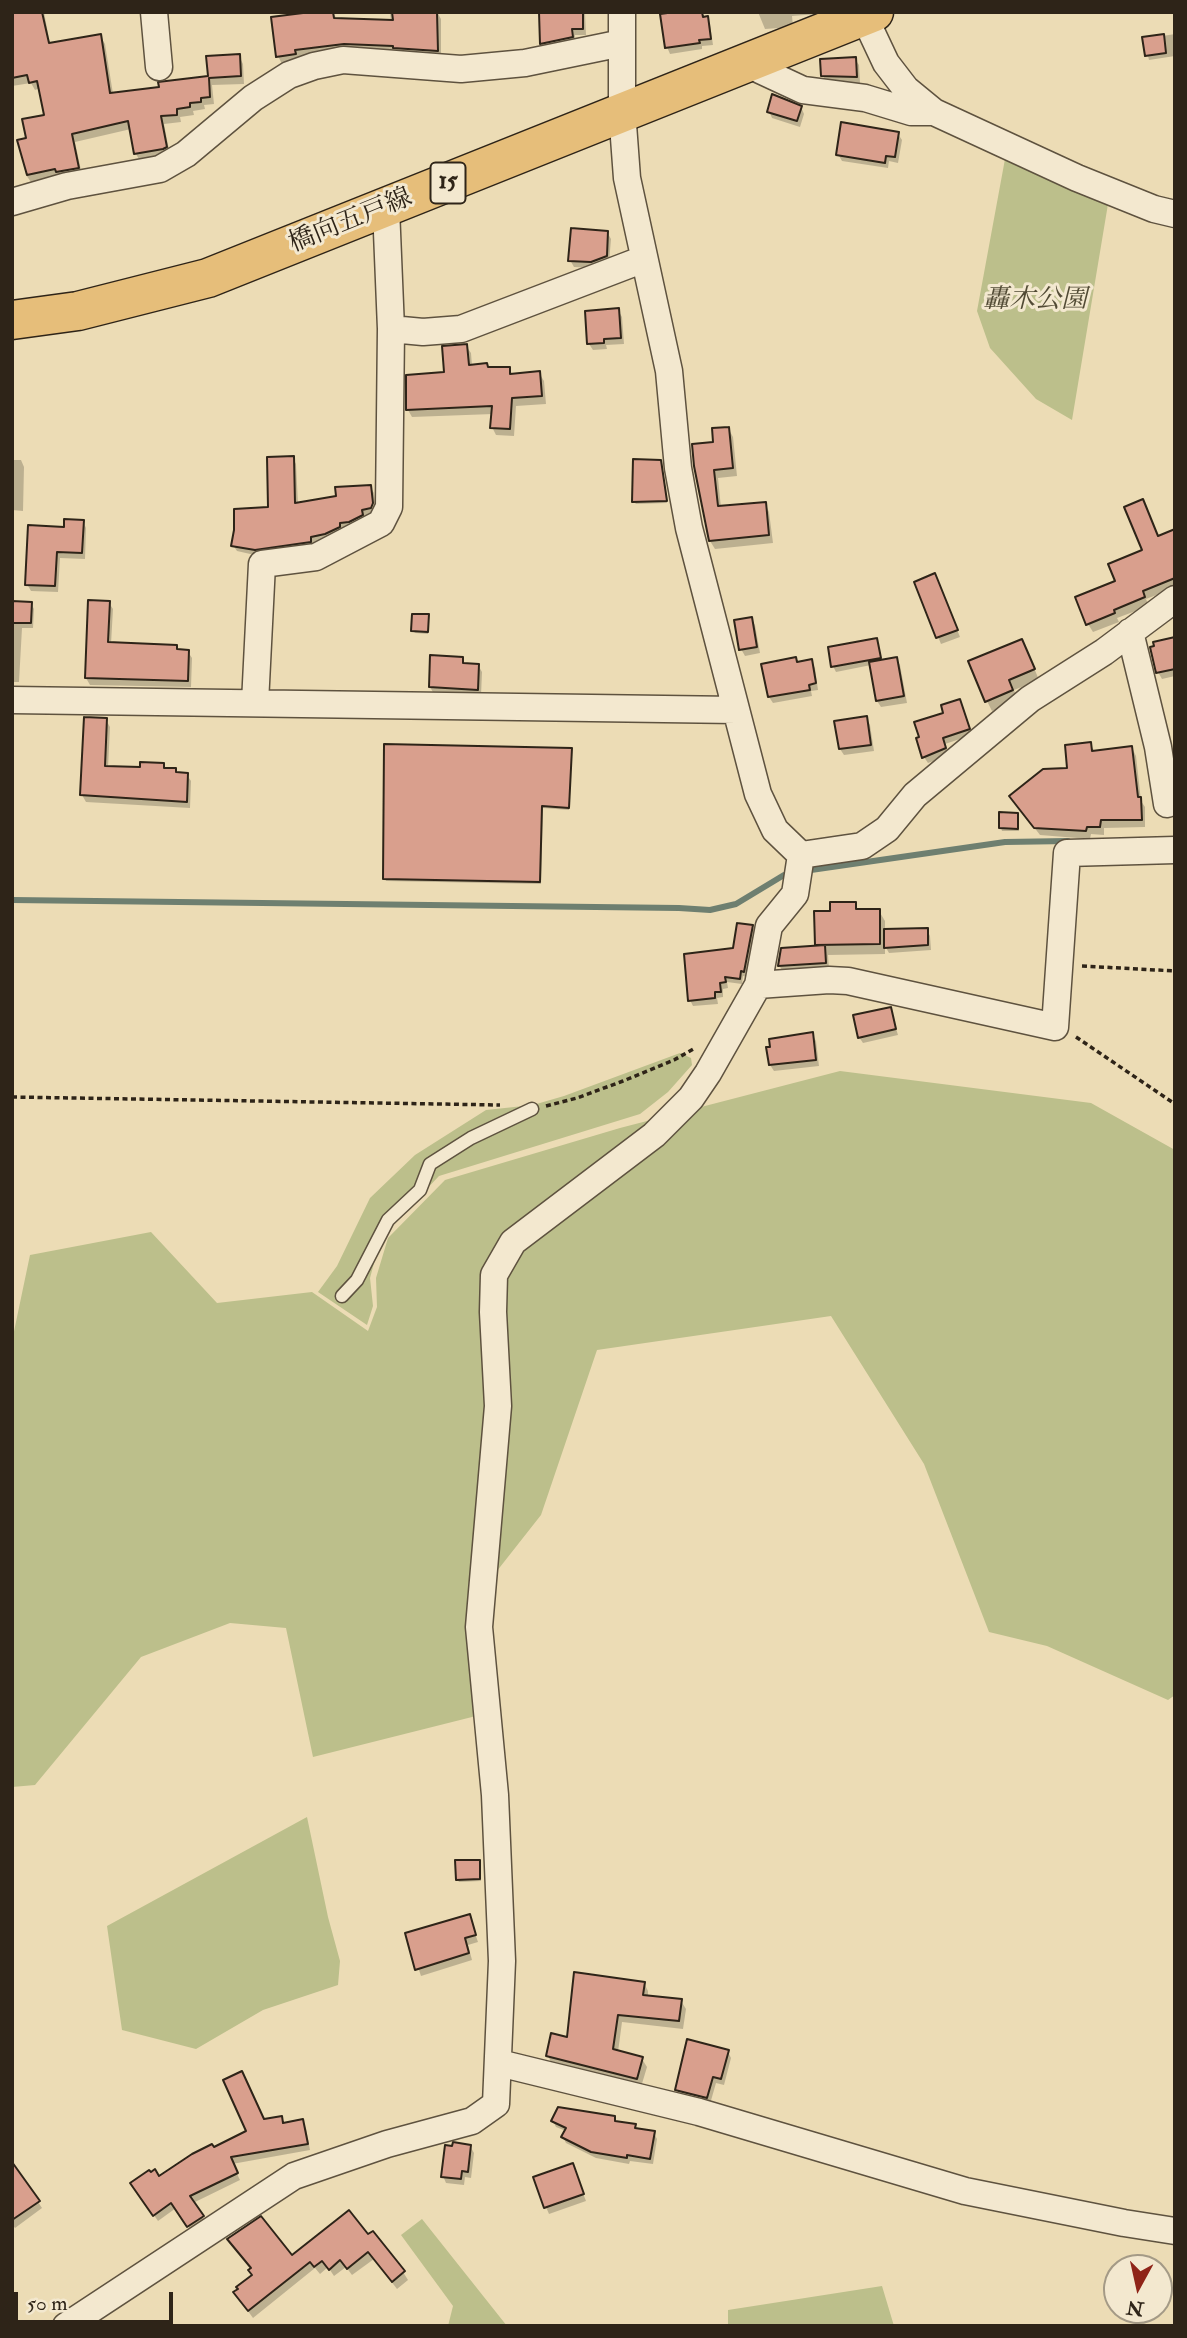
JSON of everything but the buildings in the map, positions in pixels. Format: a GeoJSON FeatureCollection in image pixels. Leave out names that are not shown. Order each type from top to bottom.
{"type":"FeatureCollection","features":[{"type":"Feature","properties":{"kind":"main road","name":"橋向五戸線"},"geometry":{"type":"LineString","coordinates":[[12,320],[78,312],[208,278],[867,14]]}},
{"type":"Feature","properties":{"kind":"street"},"geometry":{"type":"LineString","coordinates":[[154,12],[159,67]]}},
{"type":"Feature","properties":{"kind":"street"},"geometry":{"type":"LineString","coordinates":[[622,12],[622,111],[627,178],[669,371],[678,468],[689,528],[758,794],[775,830],[801,855]]}},
{"type":"Feature","properties":{"kind":"street"},"geometry":{"type":"LineString","coordinates":[[867,14],[886,63],[906,89],[934,112],[1077,178],[1154,209],[1175,214]]}},
{"type":"Feature","properties":{"kind":"street"},"geometry":{"type":"LineString","coordinates":[[12,202],[68,186],[160,169],[186,154],[253,98],[289,75],[314,66],[343,60],[461,69],[525,63],[622,43]]}},
{"type":"Feature","properties":{"kind":"street"},"geometry":{"type":"LineString","coordinates":[[751,60],[760,70],[803,90],[865,97],[911,112],[934,112]]}},
{"type":"Feature","properties":{"kind":"street"},"geometry":{"type":"LineString","coordinates":[[255,703],[262,564],[316,557],[381,523],[389,507],[391,329],[386,208]]}},
{"type":"Feature","properties":{"kind":"street"},"geometry":{"type":"LineString","coordinates":[[391,329],[423,332],[461,329],[644,259]]}},
{"type":"Feature","properties":{"kind":"street"},"geometry":{"type":"LineString","coordinates":[[801,855],[862,846],[879,835],[915,795],[1030,699],[1104,652],[1175,599]]}},
{"type":"Feature","properties":{"kind":"street"},"geometry":{"type":"LineString","coordinates":[[1130,632],[1158,747],[1167,804]]}},
{"type":"Feature","properties":{"kind":"street"},"geometry":{"type":"LineString","coordinates":[[12,700],[736,710]]}},
{"type":"Feature","properties":{"kind":"street"},"geometry":{"type":"LineString","coordinates":[[758,985],[848,981],[1055,1027],[1067,853],[1175,850]]}},
{"type":"Feature","properties":{"kind":"street"},"geometry":{"type":"LineString","coordinates":[[66,2326],[294,2176],[387,2144],[472,2121],[496,2104],[502,1961],[495,1796],[479,1627],[498,1406],[493,1312],[494,1275],[513,1242],[654,1135],[691,1098],[758,985],[769,926],[795,894],[801,855]]}},
{"type":"Feature","properties":{"kind":"street"},"geometry":{"type":"LineString","coordinates":[[499,2063],[699,2112],[965,2191],[1175,2231]]}},
{"type":"Feature","properties":{"kind":"lane"},"geometry":{"type":"LineString","coordinates":[[342,1296],[357,1280],[388,1220],[420,1190],[430,1164],[471,1138],[532,1109]]}},
{"type":"Feature","properties":{"kind":"path"},"geometry":{"type":"LineString","coordinates":[[1060,965],[1175,971]]}},
{"type":"Feature","properties":{"kind":"path"},"geometry":{"type":"LineString","coordinates":[[1055,1027],[1073,1035],[1175,1104]]}},
{"type":"Feature","properties":{"kind":"path"},"geometry":{"type":"LineString","coordinates":[[12,1097],[491,1104],[532,1109],[577,1098],[674,1060],[704,1043],[727,1038]]}},
{"type":"Feature","properties":{"kind":"green space","name":"轟木公園"},"geometry":{"type":"Polygon","coordinates":[[[1005,159],[1108,204],[1072,420],[1036,399],[990,348],[977,311],[1005,159]]]}},
{"type":"Feature","properties":{"kind":"green space"},"geometry":{"type":"Polygon","coordinates":[[[680,1053],[691,1058],[692,1065],[668,1092],[640,1114],[439,1176],[381,1237],[370,1278],[373,1306],[367,1325],[318,1292],[337,1266],[370,1198],[415,1155],[486,1110],[533,1105],[564,1096],[680,1053]]]}},
{"type":"Feature","properties":{"kind":"green space"},"geometry":{"type":"Polygon","coordinates":[[[840,1071],[1091,1103],[1175,1150],[1175,1695],[1168,1700],[1047,1646],[989,1632],[924,1464],[831,1316],[597,1350],[541,1515],[467,1609],[476,1716],[313,1757],[286,1628],[230,1623],[141,1657],[35,1785],[12,1787],[12,1341],[30,1255],[151,1232],[217,1303],[312,1292],[368,1331],[377,1307],[376,1278],[388,1238],[445,1180],[620,1128],[840,1071]]]}},
{"type":"Feature","properties":{"kind":"green space"},"geometry":{"type":"Polygon","coordinates":[[[307,1817],[340,1961],[338,1985],[263,2010],[196,2049],[122,2030],[107,1926],[307,1817]]]}},
{"type":"Feature","properties":{"kind":"green space"},"geometry":{"type":"Polygon","coordinates":[[[422,2219],[507,2326],[448,2326],[453,2306],[401,2235],[422,2219]]]}},
{"type":"Feature","properties":{"kind":"green space"},"geometry":{"type":"Polygon","coordinates":[[[882,2286],[894,2326],[728,2326],[728,2310],[882,2286]]]}},
{"type":"Feature","properties":{"kind":"waterway"},"geometry":{"type":"LineString","coordinates":[[804,871],[1005,842],[1068,841]]}},
{"type":"Feature","properties":{"kind":"waterway"},"geometry":{"type":"LineString","coordinates":[[12,900],[710,910],[736,904],[790,873]]}}]}
